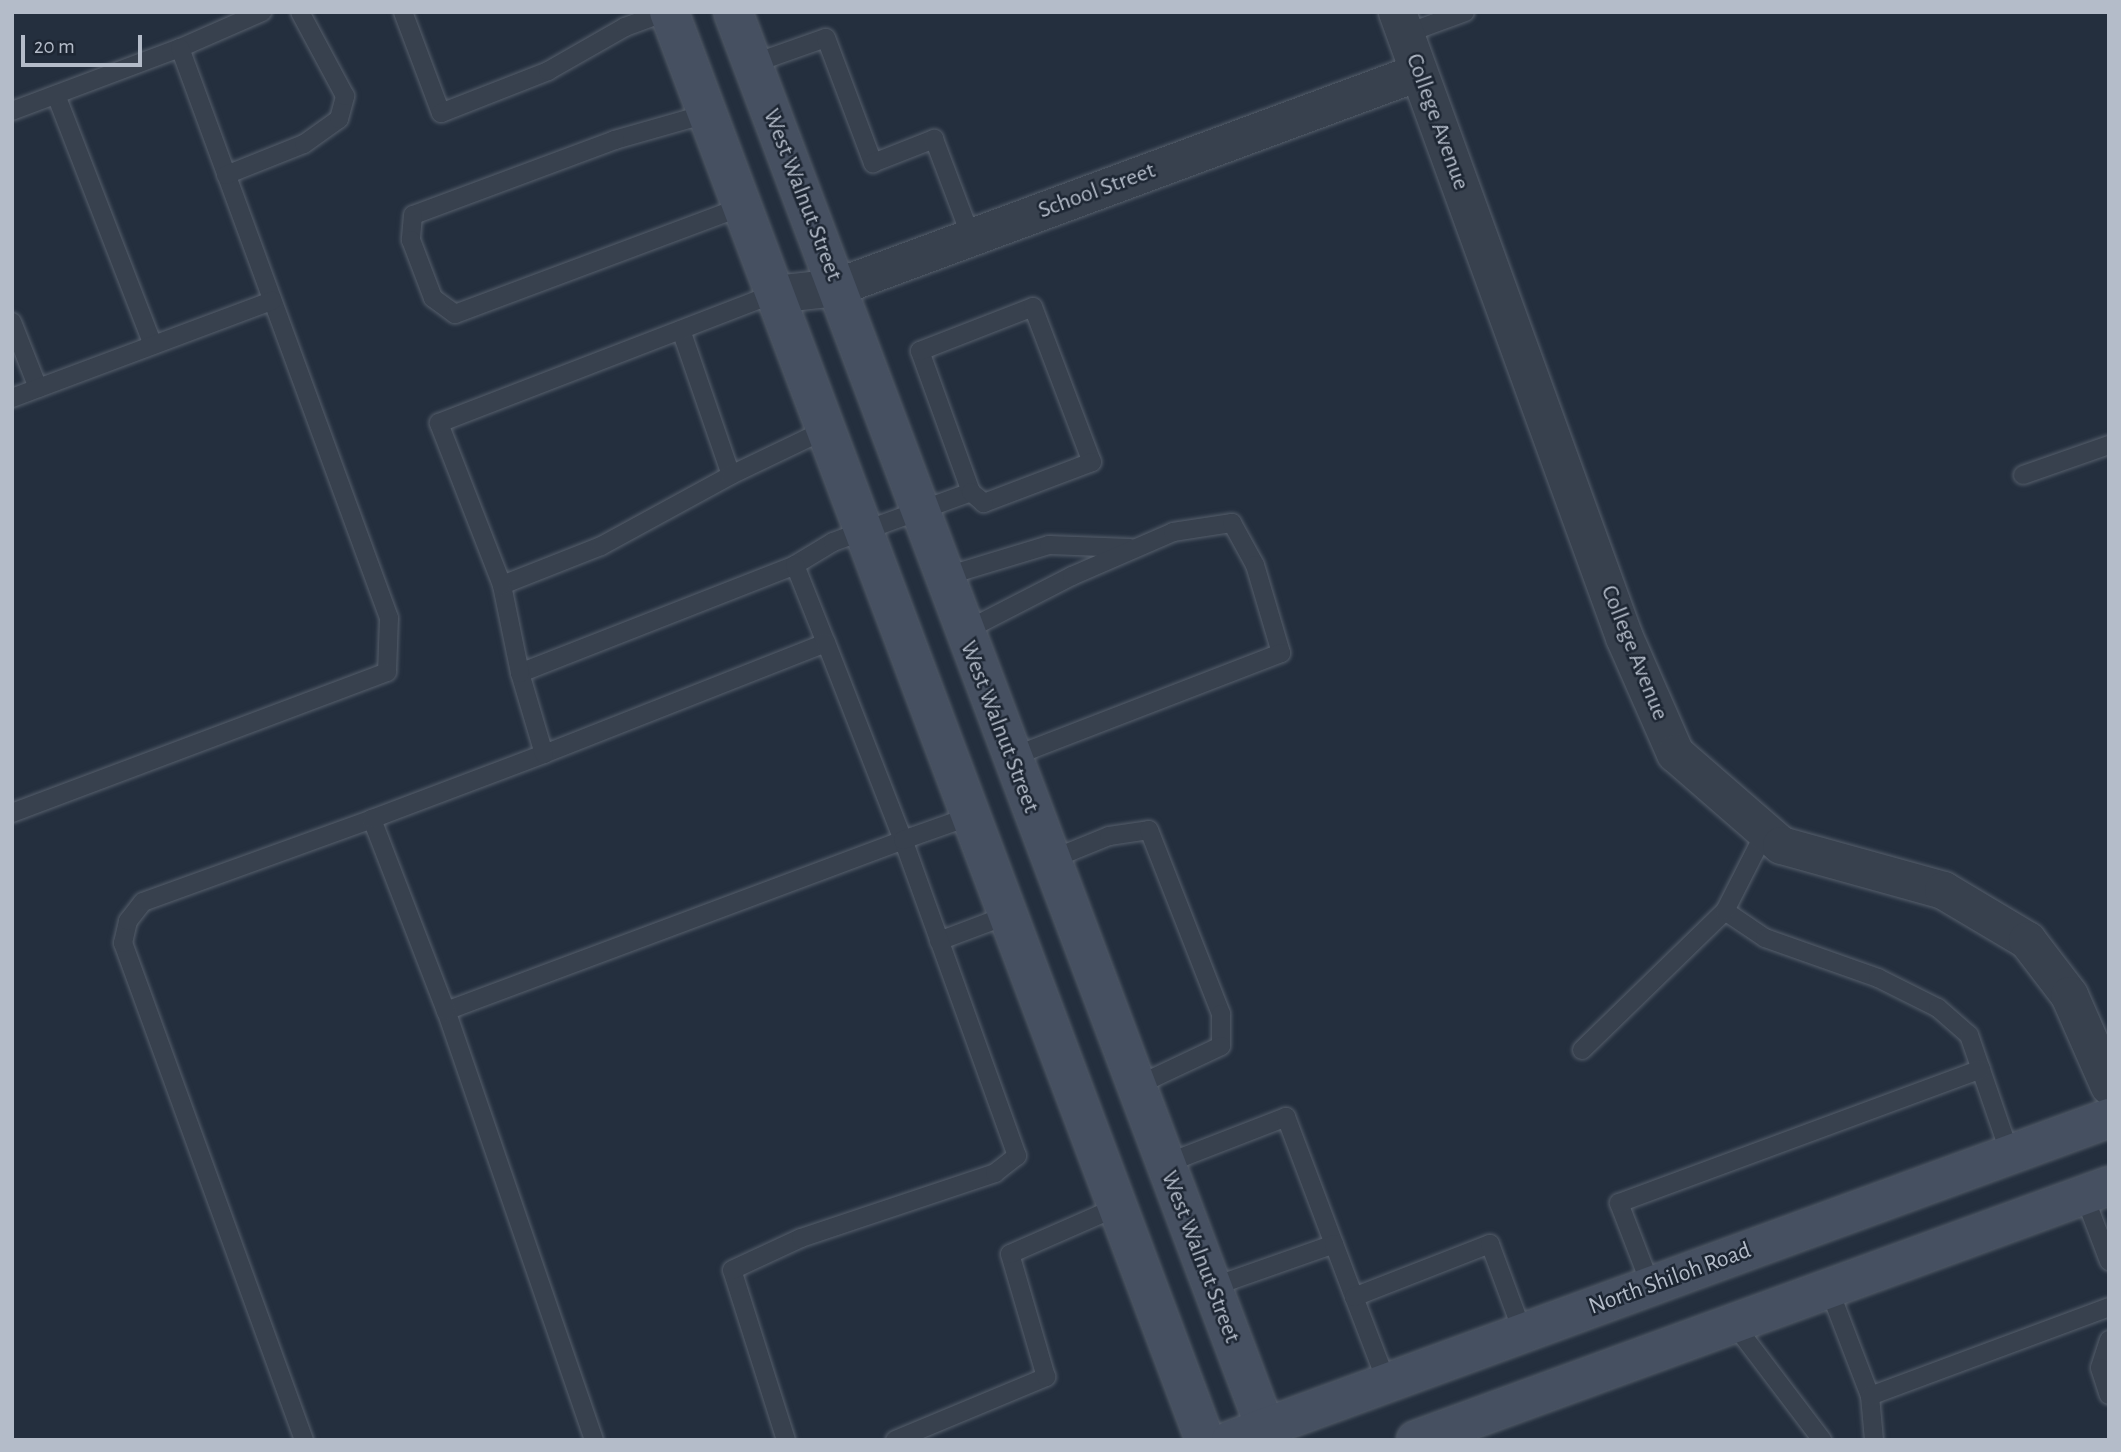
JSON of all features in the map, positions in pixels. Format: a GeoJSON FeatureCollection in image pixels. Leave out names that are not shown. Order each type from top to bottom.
{"type":"FeatureCollection","features":[{"type":"Feature","properties":{"kind":"main road"},"geometry":{"type":"LineString","coordinates":[[667,12],[825,430],[860,531],[971,816],[1205,1440]]}},
{"type":"Feature","properties":{"kind":"main road","name":"West Walnut Street"},"geometry":{"type":"LineString","coordinates":[[733,12],[963,632],[1212,1287],[1255,1436]]}},
{"type":"Feature","properties":{"kind":"main road","name":"North Shiloh Road"},"geometry":{"type":"LineString","coordinates":[[1255,1436],[1387,1383],[2109,1118]]}},
{"type":"Feature","properties":{"kind":"main road"},"geometry":{"type":"LineString","coordinates":[[1416,1440],[2097,1190]]}},
{"type":"Feature","properties":{"kind":"street","name":"College Avenue"},"geometry":{"type":"LineString","coordinates":[[1401,23],[1624,637],[1675,753],[1781,845],[1943,890],[2026,940],[2069,995],[2109,1086]]}},
{"type":"Feature","properties":{"kind":"street","name":"School Street"},"geometry":{"type":"LineString","coordinates":[[773,294],[836,287],[1418,72]]}},
{"type":"Feature","properties":{"kind":"lane"},"geometry":{"type":"LineString","coordinates":[[12,111],[180,48],[262,12]]}},
{"type":"Feature","properties":{"kind":"lane"},"geometry":{"type":"LineString","coordinates":[[226,175],[304,144],[339,119],[345,96],[300,12]]}},
{"type":"Feature","properties":{"kind":"lane"},"geometry":{"type":"LineString","coordinates":[[403,12],[441,113],[548,71],[625,27],[667,12]]}},
{"type":"Feature","properties":{"kind":"lane"},"geometry":{"type":"LineString","coordinates":[[1401,23],[1465,12]]}},
{"type":"Feature","properties":{"kind":"lane"},"geometry":{"type":"LineString","coordinates":[[752,64],[826,38],[873,163],[934,139],[971,237]]}},
{"type":"Feature","properties":{"kind":"lane"},"geometry":{"type":"LineString","coordinates":[[12,813],[387,673],[389,618],[180,48]]}},
{"type":"Feature","properties":{"kind":"lane"},"geometry":{"type":"LineString","coordinates":[[56,94],[153,345]]}},
{"type":"Feature","properties":{"kind":"lane"},"geometry":{"type":"LineString","coordinates":[[706,114],[615,141],[413,215],[411,240],[433,298],[455,314],[739,208]]}},
{"type":"Feature","properties":{"kind":"lane"},"geometry":{"type":"LineString","coordinates":[[544,754],[520,673],[502,585],[439,423],[773,294]]}},
{"type":"Feature","properties":{"kind":"lane"},"geometry":{"type":"LineString","coordinates":[[12,398],[272,301]]}},
{"type":"Feature","properties":{"kind":"lane"},"geometry":{"type":"LineString","coordinates":[[1033,307],[1092,462],[984,503],[971,492],[920,352],[1033,307]]}},
{"type":"Feature","properties":{"kind":"lane"},"geometry":{"type":"LineString","coordinates":[[12,322],[38,388]]}},
{"type":"Feature","properties":{"kind":"lane"},"geometry":{"type":"LineString","coordinates":[[681,330],[731,475]]}},
{"type":"Feature","properties":{"kind":"lane"},"geometry":{"type":"LineString","coordinates":[[502,585],[601,546],[731,475],[825,430]]}},
{"type":"Feature","properties":{"kind":"lane"},"geometry":{"type":"LineString","coordinates":[[2024,475],[2109,444]]}},
{"type":"Feature","properties":{"kind":"lane"},"geometry":{"type":"LineString","coordinates":[[520,673],[795,565],[860,531],[971,492]]}},
{"type":"Feature","properties":{"kind":"lane"},"geometry":{"type":"LineString","coordinates":[[963,632],[1072,576],[1173,532],[1231,523],[1255,565],[1281,653],[1011,757]]}},
{"type":"Feature","properties":{"kind":"lane"},"geometry":{"type":"LineString","coordinates":[[943,577],[1049,545],[1138,548]]}},
{"type":"Feature","properties":{"kind":"lane"},"geometry":{"type":"LineString","coordinates":[[786,1440],[732,1270],[801,1238],[995,1173],[1017,1156],[903,840],[795,565]]}},
{"type":"Feature","properties":{"kind":"lane"},"geometry":{"type":"LineString","coordinates":[[304,1440],[123,943],[128,921],[144,902],[544,754],[825,643]]}},
{"type":"Feature","properties":{"kind":"lane"},"geometry":{"type":"LineString","coordinates":[[446,1012],[971,816]]}},
{"type":"Feature","properties":{"kind":"lane"},"geometry":{"type":"LineString","coordinates":[[372,819],[446,1012],[594,1440]]}},
{"type":"Feature","properties":{"kind":"lane"},"geometry":{"type":"LineString","coordinates":[[1050,860],[1109,836],[1149,830],[1222,1014],[1221,1046],[1136,1086]]}},
{"type":"Feature","properties":{"kind":"lane"},"geometry":{"type":"LineString","coordinates":[[1582,1050],[1725,911],[1765,832]]}},
{"type":"Feature","properties":{"kind":"lane"},"geometry":{"type":"LineString","coordinates":[[1725,911],[1765,937],[1878,978],[1938,1008],[1969,1035],[2010,1154]]}},
{"type":"Feature","properties":{"kind":"lane"},"geometry":{"type":"LineString","coordinates":[[939,941],[1008,915]]}},
{"type":"Feature","properties":{"kind":"lane"},"geometry":{"type":"LineString","coordinates":[[1651,1286],[1619,1203],[1981,1069]]}},
{"type":"Feature","properties":{"kind":"lane"},"geometry":{"type":"LineString","coordinates":[[1165,1164],[1286,1117],[1387,1383]]}},
{"type":"Feature","properties":{"kind":"lane"},"geometry":{"type":"LineString","coordinates":[[2097,1190],[2109,1261]]}},
{"type":"Feature","properties":{"kind":"lane"},"geometry":{"type":"LineString","coordinates":[[895,1440],[1046,1377],[1010,1254],[1117,1207]]}},
{"type":"Feature","properties":{"kind":"lane"},"geometry":{"type":"LineString","coordinates":[[1212,1287],[1334,1244]]}},
{"type":"Feature","properties":{"kind":"lane"},"geometry":{"type":"LineString","coordinates":[[1354,1297],[1490,1244],[1524,1333]]}},
{"type":"Feature","properties":{"kind":"lane"},"geometry":{"type":"LineString","coordinates":[[1829,1289],[1870,1396],[1874,1440]]}},
{"type":"Feature","properties":{"kind":"lane"},"geometry":{"type":"LineString","coordinates":[[1870,1396],[2109,1307]]}},
{"type":"Feature","properties":{"kind":"lane"},"geometry":{"type":"LineString","coordinates":[[1734,1324],[1822,1440]]}},
{"type":"Feature","properties":{"kind":"lane"},"geometry":{"type":"LineString","coordinates":[[2109,1340],[2100,1368],[2109,1395]]}}]}
